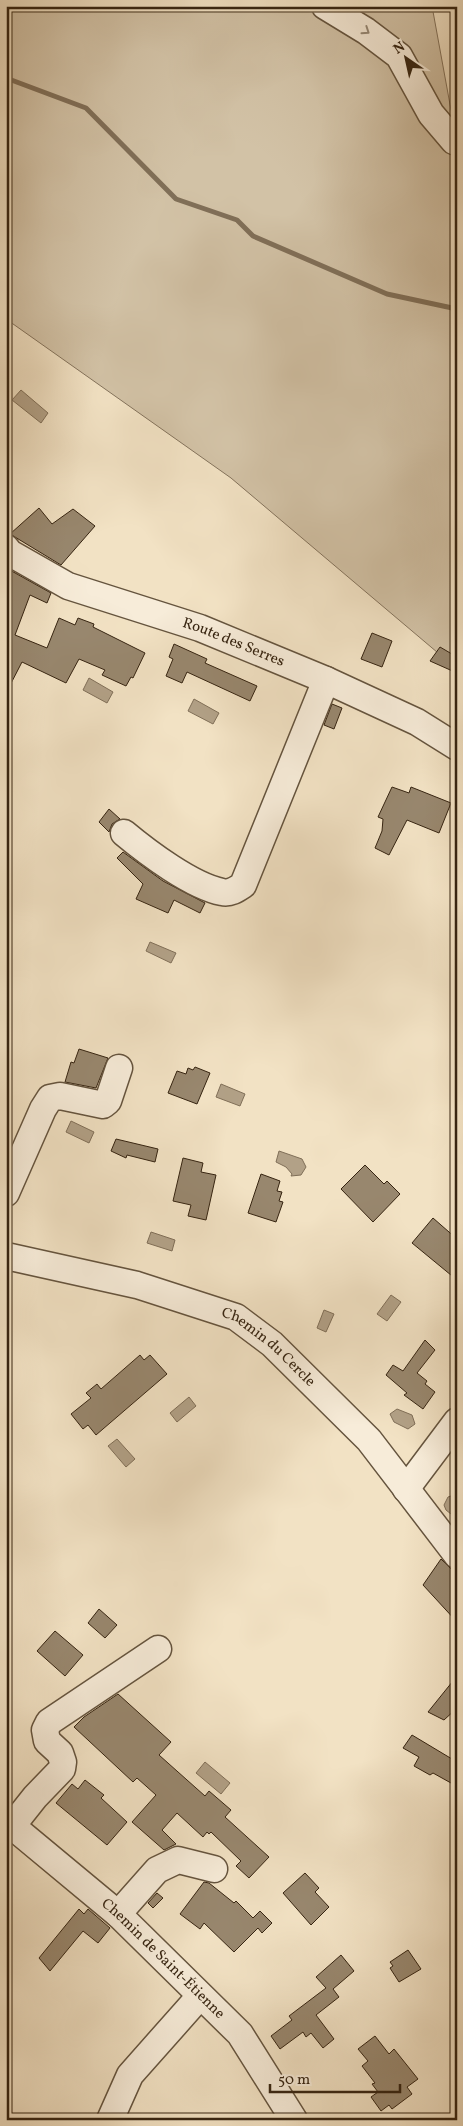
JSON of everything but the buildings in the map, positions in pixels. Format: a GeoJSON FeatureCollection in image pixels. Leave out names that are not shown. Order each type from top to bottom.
{"type":"FeatureCollection","features":[{"type":"Feature","properties":{"kind":"street"},"geometry":{"type":"LineString","coordinates":[[325,6],[366,31],[399,56],[430,114],[454,141],[457,140]]}},
{"type":"Feature","properties":{"kind":"street","name":"Route des Serres"},"geometry":{"type":"LineString","coordinates":[[6,548],[10,553],[68,586],[200,628],[326,680],[417,722],[457,747]]}},
{"type":"Feature","properties":{"kind":"street"},"geometry":{"type":"LineString","coordinates":[[124,833],[151,856],[200,883],[223,893],[233,891],[244,885],[326,680]]}},
{"type":"Feature","properties":{"kind":"street"},"geometry":{"type":"LineString","coordinates":[[6,1193],[43,1109],[50,1098],[60,1096],[103,1105],[108,1101],[119,1068]]}},
{"type":"Feature","properties":{"kind":"street","name":"Chemin du Cercle"},"geometry":{"type":"LineString","coordinates":[[6,1256],[137,1285],[236,1317],[272,1344],[369,1440],[457,1554]]}},
{"type":"Feature","properties":{"kind":"street"},"geometry":{"type":"LineString","coordinates":[[406,1489],[457,1421]]}},
{"type":"Feature","properties":{"kind":"street"},"geometry":{"type":"LineString","coordinates":[[9,1823],[62,1769],[63,1762],[60,1753],[47,1740],[45,1730],[49,1722],[158,1649]]}},
{"type":"Feature","properties":{"kind":"street","name":"Chemin de Saint-Étienne"},"geometry":{"type":"LineString","coordinates":[[9,1823],[118,1914],[240,2034],[294,2120]]}},
{"type":"Feature","properties":{"kind":"street"},"geometry":{"type":"LineString","coordinates":[[118,1914],[157,1870],[178,1860],[214,1869]]}},
{"type":"Feature","properties":{"kind":"street"},"geometry":{"type":"LineString","coordinates":[[110,2120],[130,2075],[200,1996]]}},
{"type":"Feature","properties":{"kind":"shaded area"},"geometry":{"type":"Polygon","coordinates":[[[6,6],[432,6],[451,110],[457,120],[457,669],[231,478],[6,319],[6,6]]]}},
{"type":"Feature","properties":{"kind":"shaded area"},"geometry":{"type":"Polygon","coordinates":[[[21,390],[48,413],[41,423],[12,400],[21,390]]]}},
{"type":"Feature","properties":{"kind":"shaded area"},"geometry":{"type":"Polygon","coordinates":[[[89,678],[113,692],[107,703],[83,690],[89,678]]]}},
{"type":"Feature","properties":{"kind":"shaded area"},"geometry":{"type":"Polygon","coordinates":[[[194,699],[219,713],[213,724],[188,711],[194,699]]]}},
{"type":"Feature","properties":{"kind":"shaded area"},"geometry":{"type":"Polygon","coordinates":[[[150,942],[176,953],[171,963],[146,951],[150,942]]]}},
{"type":"Feature","properties":{"kind":"shaded area"},"geometry":{"type":"Polygon","coordinates":[[[221,1084],[245,1094],[240,1106],[216,1097],[221,1084]]]}},
{"type":"Feature","properties":{"kind":"shaded area"},"geometry":{"type":"Polygon","coordinates":[[[71,1121],[94,1132],[89,1143],[66,1132],[71,1121]]]}},
{"type":"Feature","properties":{"kind":"shaded area"},"geometry":{"type":"Polygon","coordinates":[[[279,1151],[302,1159],[306,1167],[301,1175],[291,1176],[292,1174],[286,1167],[276,1162],[279,1151]]]}},
{"type":"Feature","properties":{"kind":"shaded area"},"geometry":{"type":"Polygon","coordinates":[[[151,1232],[175,1240],[172,1251],[147,1243],[151,1232]]]}},
{"type":"Feature","properties":{"kind":"shaded area"},"geometry":{"type":"Polygon","coordinates":[[[391,1295],[401,1302],[387,1321],[377,1314],[391,1295]]]}},
{"type":"Feature","properties":{"kind":"shaded area"},"geometry":{"type":"Polygon","coordinates":[[[324,1310],[334,1314],[326,1332],[317,1328],[324,1310]]]}},
{"type":"Feature","properties":{"kind":"shaded area"},"geometry":{"type":"Polygon","coordinates":[[[189,1397],[196,1406],[177,1422],[170,1413],[189,1397]]]}},
{"type":"Feature","properties":{"kind":"shaded area"},"geometry":{"type":"Polygon","coordinates":[[[397,1409],[412,1415],[415,1424],[408,1429],[394,1422],[390,1414],[397,1409]]]}},
{"type":"Feature","properties":{"kind":"shaded area"},"geometry":{"type":"Polygon","coordinates":[[[117,1439],[135,1459],[126,1467],[108,1446],[117,1439]]]}},
{"type":"Feature","properties":{"kind":"shaded area"},"geometry":{"type":"Polygon","coordinates":[[[457,1496],[457,1513],[451,1514],[444,1505],[448,1497],[457,1496]]]}},
{"type":"Feature","properties":{"kind":"shaded area"},"geometry":{"type":"Polygon","coordinates":[[[205,1762],[230,1783],[221,1794],[196,1773],[205,1762]]]}},
{"type":"Feature","properties":{"kind":"waterway"},"geometry":{"type":"LineString","coordinates":[[6,78],[86,108],[176,199],[237,220],[253,236],[387,294],[457,309]]}}]}
